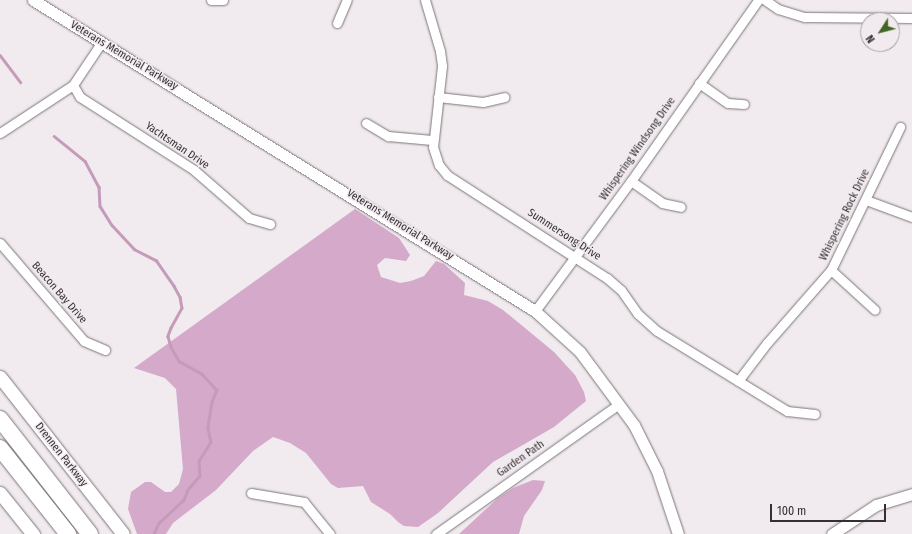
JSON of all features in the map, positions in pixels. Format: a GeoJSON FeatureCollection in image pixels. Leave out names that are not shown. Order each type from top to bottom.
{"type":"FeatureCollection","features":[{"type":"Feature","properties":{"kind":"highway"},"geometry":{"type":"LineString","coordinates":[[0,419],[90,534]]}},
{"type":"Feature","properties":{"kind":"highway"},"geometry":{"type":"LineString","coordinates":[[0,448],[68,534]]}},
{"type":"Feature","properties":{"kind":"main road","name":"Drennen Parkway"},"geometry":{"type":"LineString","coordinates":[[0,377],[123,534]]}},
{"type":"Feature","properties":{"kind":"main road"},"geometry":{"type":"LineString","coordinates":[[0,493],[33,534]]}},
{"type":"Feature","properties":{"kind":"street","name":"Veterans Memorial Parkway"},"geometry":{"type":"LineString","coordinates":[[33,0],[101,43],[196,99],[535,311],[580,352],[619,404],[648,450],[678,534]]}},
{"type":"Feature","properties":{"kind":"street"},"geometry":{"type":"LineString","coordinates":[[211,0],[223,0]]}},
{"type":"Feature","properties":{"kind":"street"},"geometry":{"type":"LineString","coordinates":[[337,23],[347,0]]}},
{"type":"Feature","properties":{"kind":"street","name":"Summersong Drive"},"geometry":{"type":"LineString","coordinates":[[425,0],[440,51],[442,66],[432,140],[437,160],[447,175],[575,255],[612,282],[638,314],[657,331],[787,411],[815,414]]}},
{"type":"Feature","properties":{"kind":"street","name":"Whispering Windsong Drive"},"geometry":{"type":"LineString","coordinates":[[535,311],[631,181],[698,83],[758,0]]}},
{"type":"Feature","properties":{"kind":"street"},"geometry":{"type":"LineString","coordinates":[[765,0],[778,9],[805,16],[912,18]]}},
{"type":"Feature","properties":{"kind":"street"},"geometry":{"type":"LineString","coordinates":[[0,134],[42,104],[73,85],[101,43]]}},
{"type":"Feature","properties":{"kind":"street"},"geometry":{"type":"LineString","coordinates":[[698,83],[728,103],[744,104]]}},
{"type":"Feature","properties":{"kind":"street","name":"Yachtsman Drive"},"geometry":{"type":"LineString","coordinates":[[73,85],[80,97],[194,170],[249,218],[270,224]]}},
{"type":"Feature","properties":{"kind":"street"},"geometry":{"type":"LineString","coordinates":[[438,97],[483,102],[504,97]]}},
{"type":"Feature","properties":{"kind":"street"},"geometry":{"type":"LineString","coordinates":[[366,123],[388,136],[432,140]]}},
{"type":"Feature","properties":{"kind":"street","name":"Whispering Rock Drive"},"geometry":{"type":"LineString","coordinates":[[738,381],[767,343],[831,270],[839,249],[866,200],[900,127]]}},
{"type":"Feature","properties":{"kind":"street"},"geometry":{"type":"LineString","coordinates":[[631,181],[662,203],[681,207]]}},
{"type":"Feature","properties":{"kind":"street"},"geometry":{"type":"LineString","coordinates":[[866,200],[912,217]]}},
{"type":"Feature","properties":{"kind":"street","name":"Beacon Bay Drive"},"geometry":{"type":"LineString","coordinates":[[0,243],[84,341],[105,350]]}},
{"type":"Feature","properties":{"kind":"street"},"geometry":{"type":"LineString","coordinates":[[831,270],[875,310]]}},
{"type":"Feature","properties":{"kind":"street","name":"Garden Path"},"geometry":{"type":"LineString","coordinates":[[436,534],[619,404]]}},
{"type":"Feature","properties":{"kind":"street"},"geometry":{"type":"LineString","coordinates":[[251,493],[304,502],[330,534]]}},
{"type":"Feature","properties":{"kind":"street"},"geometry":{"type":"LineString","coordinates":[[832,534],[876,505],[912,494]]}},
{"type":"Feature","properties":{"kind":"shaded area"},"geometry":{"type":"Polygon","coordinates":[[[355,209],[399,238],[410,255],[406,261],[385,258],[377,265],[381,277],[400,283],[411,281],[424,276],[436,261],[444,264],[465,283],[464,295],[488,301],[503,310],[554,352],[575,375],[584,392],[586,401],[554,427],[493,462],[438,513],[418,527],[404,526],[390,514],[371,502],[363,486],[338,488],[331,484],[306,453],[290,443],[273,437],[253,451],[216,490],[173,523],[166,534],[137,534],[128,509],[131,492],[145,482],[151,482],[165,492],[171,492],[179,484],[183,469],[176,389],[165,378],[134,368],[355,209]]]}},
{"type":"Feature","properties":{"kind":"shaded area"},"geometry":{"type":"Polygon","coordinates":[[[533,480],[545,481],[542,490],[524,516],[519,534],[459,534],[498,498],[513,488],[533,480]]]}},
{"type":"Feature","properties":{"kind":"waterway"},"geometry":{"type":"LineString","coordinates":[[0,55],[20,82]]}},
{"type":"Feature","properties":{"kind":"waterway"},"geometry":{"type":"LineString","coordinates":[[54,136],[85,161],[99,187],[100,206],[112,225],[134,249],[156,260],[174,286],[180,297],[182,308],[168,336],[171,347],[179,361],[202,374],[217,390],[212,402],[208,428],[211,442],[199,461],[200,476],[188,490],[184,500],[159,523],[154,534]]}}]}
